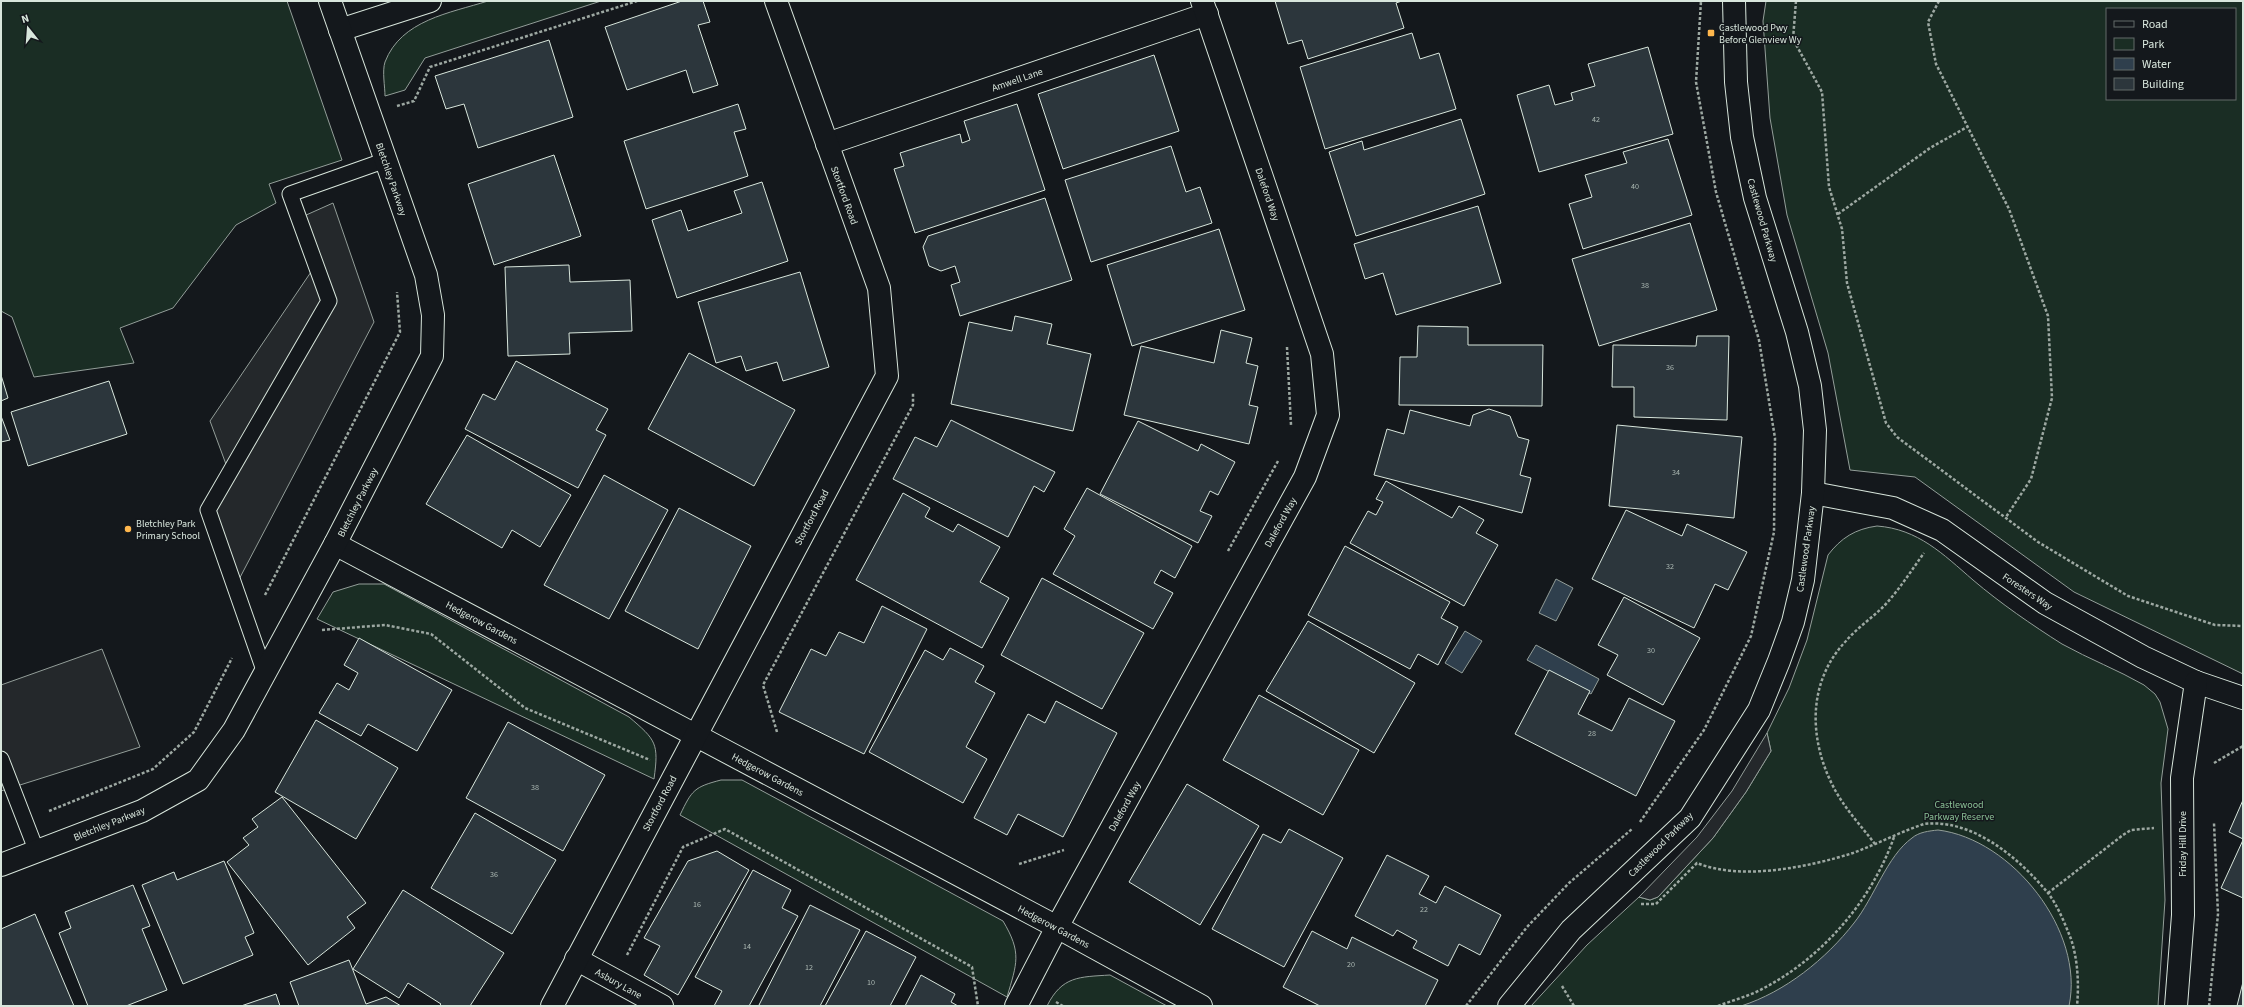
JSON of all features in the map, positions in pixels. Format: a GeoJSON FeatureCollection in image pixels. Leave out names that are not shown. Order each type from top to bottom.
{"type":"FeatureCollection","features":[{"type":"Feature","properties":{"kind":"street","name":"Bletchley Parkway"},"geometry":{"type":"LineString","coordinates":[[1,865],[142,811],[198,780],[234,730],[335,544],[432,356],[433,315],[426,276],[330,1]]}},
{"type":"Feature","properties":{"kind":"street"},"geometry":{"type":"LineString","coordinates":[[340,30],[430,1]]}},
{"type":"Feature","properties":{"kind":"street","name":"Stortford Road"},"geometry":{"type":"LineString","coordinates":[[552,1006],[887,376],[879,288],[776,1]]}},
{"type":"Feature","properties":{"kind":"street","name":"Castlewood Parkway"},"geometry":{"type":"LineString","coordinates":[[1509,1006],[1571,930],[1690,818],[1759,710],[1779,662],[1792,622],[1803,580],[1813,493],[1815,430],[1810,386],[1797,332],[1755,198],[1742,137],[1736,82],[1734,1]]}},
{"type":"Feature","properties":{"kind":"street","name":"Amwell Lane"},"geometry":{"type":"LineString","coordinates":[[827,144],[1204,8]]}},
{"type":"Feature","properties":{"kind":"street","name":"Daleford Way"},"geometry":{"type":"LineString","coordinates":[[1016,1006],[1057,927],[1305,477],[1328,415],[1322,354],[1204,8]]}},
{"type":"Feature","properties":{"kind":"street","name":"Foresters Way"},"geometry":{"type":"LineString","coordinates":[[1813,493],[1893,508],[1942,530],[2045,604],[2143,657],[2196,682],[2243,698]]}},
{"type":"Feature","properties":{"kind":"street","name":"Hedgerow Gardens"},"geometry":{"type":"LineString","coordinates":[[335,544],[1057,927],[1201,1006]]}},
{"type":"Feature","properties":{"kind":"street","name":"Friday Hill Drive"},"geometry":{"type":"LineString","coordinates":[[2176,1006],[2183,915],[2182,778],[2196,682]]}},
{"type":"Feature","properties":{"kind":"street","name":"Asbury Lane"},"geometry":{"type":"LineString","coordinates":[[576,959],[662,1006]]}},
{"type":"Feature","properties":{"kind":"lane"},"geometry":{"type":"LineString","coordinates":[[265,673],[208,510],[329,301],[290,194],[386,160]]}},
{"type":"Feature","properties":{"kind":"lane"},"geometry":{"type":"LineString","coordinates":[[1,759],[37,852]]}},
{"type":"Feature","properties":{"kind":"path"},"geometry":{"type":"LineString","coordinates":[[370,114],[414,102],[430,67],[637,1]]}},
{"type":"Feature","properties":{"kind":"path"},"geometry":{"type":"LineString","coordinates":[[1639,823],[1704,730],[1751,636],[1774,532],[1775,438],[1759,340],[1716,192],[1696,82],[1701,1]]}},
{"type":"Feature","properties":{"kind":"path"},"geometry":{"type":"LineString","coordinates":[[1796,1],[1793,39],[1822,92],[1829,187],[1842,228],[1847,283],[1886,423],[1897,437],[2038,542],[2128,596],[2215,625],[2243,626]]}},
{"type":"Feature","properties":{"kind":"path"},"geometry":{"type":"LineString","coordinates":[[1939,1],[1928,22],[1936,64],[2009,209],[2048,316],[2052,398],[2031,479],[2006,517]]}},
{"type":"Feature","properties":{"kind":"path"},"geometry":{"type":"LineString","coordinates":[[1838,214],[1930,148],[1967,127]]}},
{"type":"Feature","properties":{"kind":"path"},"geometry":{"type":"LineString","coordinates":[[25,820],[153,769],[194,732],[400,332],[397,291]]}},
{"type":"Feature","properties":{"kind":"path"},"geometry":{"type":"LineString","coordinates":[[1287,340],[1292,427]]}},
{"type":"Feature","properties":{"kind":"path"},"geometry":{"type":"LineString","coordinates":[[777,732],[763,685],[913,406],[913,390]]}},
{"type":"Feature","properties":{"kind":"path"},"geometry":{"type":"LineString","coordinates":[[1227,553],[1280,455]]}},
{"type":"Feature","properties":{"kind":"path"},"geometry":{"type":"LineString","coordinates":[[1875,844],[1842,801],[1830,780],[1815,727],[1816,703],[1825,673],[1835,654],[1845,641],[1891,597],[1926,549]]}},
{"type":"Feature","properties":{"kind":"path"},"geometry":{"type":"LineString","coordinates":[[295,618],[321,630],[385,625],[431,634],[525,708],[676,771]]}},
{"type":"Feature","properties":{"kind":"path"},"geometry":{"type":"LineString","coordinates":[[2212,770],[2212,764],[2243,746]]}},
{"type":"Feature","properties":{"kind":"path"},"geometry":{"type":"LineString","coordinates":[[2214,816],[2214,824]]}},
{"type":"Feature","properties":{"kind":"path"},"geometry":{"type":"LineString","coordinates":[[1635,909],[1640,904],[1656,904],[1697,863],[1736,872],[1758,871],[1818,862],[1853,853],[1913,828],[1934,823],[1967,830],[1995,844],[2008,854],[2048,893],[2061,916],[2071,941],[2078,990],[2077,1006]]}},
{"type":"Feature","properties":{"kind":"path"},"geometry":{"type":"LineString","coordinates":[[2048,893],[2131,830],[2158,827]]}},
{"type":"Feature","properties":{"kind":"path"},"geometry":{"type":"LineString","coordinates":[[1466,1006],[1527,927],[1553,899],[1569,883],[1633,828]]}},
{"type":"Feature","properties":{"kind":"path"},"geometry":{"type":"LineString","coordinates":[[614,980],[683,847],[725,829],[972,967],[978,1006]]}},
{"type":"Feature","properties":{"kind":"path"},"geometry":{"type":"LineString","coordinates":[[1718,1006],[1762,989],[1781,979],[1825,944],[1842,927],[1862,898],[1888,854],[1894,836]]}},
{"type":"Feature","properties":{"kind":"path"},"geometry":{"type":"LineString","coordinates":[[1019,864],[1063,852],[1067,845]]}},
{"type":"Feature","properties":{"kind":"path"},"geometry":{"type":"LineString","coordinates":[[1559,981],[1574,1006]]}},
{"type":"Feature","properties":{"kind":"path"},"geometry":{"type":"LineString","coordinates":[[1056,1002],[1063,1006]]}},
{"type":"Feature","properties":{"kind":"green space"},"geometry":{"type":"Polygon","coordinates":[[[1,1],[287,1],[342,160],[269,184],[276,203],[236,225],[173,308],[120,328],[134,363],[34,377],[12,317],[1,311],[1,1]]]}},
{"type":"Feature","properties":{"kind":"green space"},"geometry":{"type":"Polygon","coordinates":[[[488,1],[601,1],[425,58],[405,90],[385,96],[385,62],[392,48],[402,36],[428,20],[488,1]]]}},
{"type":"Feature","properties":{"kind":"green space"},"geometry":{"type":"Polygon","coordinates":[[[1766,1],[2243,1],[2243,674],[2074,592],[1915,477],[1850,470],[1828,353],[1787,215],[1770,118],[1763,21],[1766,1]]]}},
{"type":"Feature","properties":{"kind":"green space","name":"Castlewood Parkway Reserve"},"geometry":{"type":"Polygon","coordinates":[[[1877,526],[1905,532],[1929,544],[1994,597],[2028,621],[2062,644],[2144,685],[2155,694],[2160,702],[2168,729],[2161,783],[2165,900],[2158,1006],[1531,1006],[1587,945],[1639,897],[1650,900],[1658,897],[1713,838],[1746,792],[1771,751],[1767,733],[1789,688],[1807,640],[1828,555],[1843,539],[1849,535],[1862,529],[1877,526]]]}},
{"type":"Feature","properties":{"kind":"green space"},"geometry":{"type":"Polygon","coordinates":[[[359,584],[384,584],[629,717],[645,731],[654,743],[656,757],[654,779],[317,619],[333,592],[359,584]]]}},
{"type":"Feature","properties":{"kind":"green space"},"geometry":{"type":"Polygon","coordinates":[[[721,780],[742,780],[1003,921],[1013,942],[1016,958],[1007,997],[680,815],[691,795],[695,791],[705,785],[721,780]]]}},
{"type":"Feature","properties":{"kind":"green space"},"geometry":{"type":"Polygon","coordinates":[[[1110,975],[1167,1006],[1047,1006],[1059,989],[1072,980],[1089,976],[1110,975]]]}},
{"type":"Feature","properties":{"kind":"shaded area"},"geometry":{"type":"Polygon","coordinates":[[[333,203],[374,322],[235,587],[207,503],[227,467],[210,421],[313,269],[295,220],[333,203]]]}},
{"type":"Feature","properties":{"kind":"shaded area"},"geometry":{"type":"Polygon","coordinates":[[[102,649],[140,747],[1,791],[1,685],[102,649]]]}},
{"type":"Feature","properties":{"kind":"shaded area"},"geometry":{"type":"Polygon","coordinates":[[[1767,733],[1771,751],[1746,792],[1713,838],[1658,897],[1650,900],[1639,897],[1697,837],[1732,791],[1767,733]]]}},
{"type":"Feature","properties":{"kind":"water"},"geometry":{"type":"Polygon","coordinates":[[[1556,579],[1573,588],[1556,621],[1539,613],[1556,579]]]}},
{"type":"Feature","properties":{"kind":"water"},"geometry":{"type":"Polygon","coordinates":[[[1465,631],[1482,641],[1462,673],[1445,663],[1465,631]]]}},
{"type":"Feature","properties":{"kind":"water"},"geometry":{"type":"Polygon","coordinates":[[[1536,645],[1599,679],[1591,694],[1527,660],[1536,645]]]}},
{"type":"Feature","properties":{"kind":"water"},"geometry":{"type":"Polygon","coordinates":[[[1938,830],[1966,837],[1992,851],[2016,870],[2037,893],[2054,920],[2066,948],[2071,977],[2069,1006],[1741,1006],[1757,1000],[1789,983],[1818,961],[1854,923],[1895,855],[1903,846],[1918,834],[1938,830]]]}},
{"type":"Feature","properties":{"kind":"building"},"geometry":{"type":"Polygon","coordinates":[[[682,1],[703,1],[710,22],[698,25],[718,85],[693,93],[686,70],[627,90],[605,27],[682,1]]]}},
{"type":"Feature","properties":{"kind":"building"},"geometry":{"type":"Polygon","coordinates":[[[1275,1],[1402,1],[1396,3],[1404,28],[1308,59],[1302,40],[1288,44],[1275,1]]]}},
{"type":"Feature","properties":{"kind":"building"},"geometry":{"type":"Polygon","coordinates":[[[1412,33],[1420,59],[1439,53],[1456,109],[1325,149],[1300,67],[1412,33]]]}},
{"type":"Feature","properties":{"kind":"building"},"geometry":{"type":"Polygon","coordinates":[[[549,40],[573,117],[478,148],[464,104],[446,109],[435,76],[549,40]]]}},
{"type":"Feature","properties":{"kind":"building"},"geometry":{"type":"Polygon","coordinates":[[[1648,47],[1673,134],[1539,172],[1517,95],[1549,85],[1555,105],[1573,100],[1571,93],[1595,86],[1588,64],[1648,47]]]}},
{"type":"Feature","properties":{"kind":"building"},"geometry":{"type":"Polygon","coordinates":[[[1154,55],[1179,131],[1063,169],[1038,94],[1154,55]]]}},
{"type":"Feature","properties":{"kind":"building"},"geometry":{"type":"Polygon","coordinates":[[[738,104],[746,129],[734,132],[748,176],[646,209],[624,141],[738,104]]]}},
{"type":"Feature","properties":{"kind":"building"},"geometry":{"type":"Polygon","coordinates":[[[1017,104],[1045,190],[915,233],[894,169],[904,166],[900,153],[960,134],[962,143],[970,140],[964,121],[1017,104]]]}},
{"type":"Feature","properties":{"kind":"building"},"geometry":{"type":"Polygon","coordinates":[[[1461,119],[1485,194],[1356,236],[1329,152],[1362,141],[1364,150],[1461,119]]]}},
{"type":"Feature","properties":{"kind":"building"},"geometry":{"type":"Polygon","coordinates":[[[1668,139],[1692,215],[1583,249],[1569,204],[1592,197],[1585,175],[1627,163],[1623,152],[1668,139]]]}},
{"type":"Feature","properties":{"kind":"building"},"geometry":{"type":"Polygon","coordinates":[[[1171,146],[1186,192],[1200,187],[1212,223],[1091,262],[1065,180],[1171,146]]]}},
{"type":"Feature","properties":{"kind":"building"},"geometry":{"type":"Polygon","coordinates":[[[554,155],[581,236],[494,265],[468,184],[554,155]]]}},
{"type":"Feature","properties":{"kind":"building"},"geometry":{"type":"Polygon","coordinates":[[[762,182],[788,261],[677,298],[652,220],[681,210],[688,231],[742,213],[734,191],[762,182]]]}},
{"type":"Feature","properties":{"kind":"building"},"geometry":{"type":"Polygon","coordinates":[[[1045,198],[1072,280],[960,316],[951,285],[960,282],[955,266],[941,271],[929,266],[923,247],[928,236],[1045,198]]]}},
{"type":"Feature","properties":{"kind":"building"},"geometry":{"type":"Polygon","coordinates":[[[1478,206],[1501,283],[1396,315],[1383,273],[1365,279],[1354,244],[1478,206]]]}},
{"type":"Feature","properties":{"kind":"building"},"geometry":{"type":"Polygon","coordinates":[[[1690,223],[1717,310],[1599,346],[1572,259],[1690,223]]]}},
{"type":"Feature","properties":{"kind":"building"},"geometry":{"type":"Polygon","coordinates":[[[1219,229],[1245,310],[1132,346],[1107,265],[1219,229]]]}},
{"type":"Feature","properties":{"kind":"building"},"geometry":{"type":"Polygon","coordinates":[[[569,265],[570,282],[630,280],[632,331],[569,333],[570,354],[508,356],[505,267],[569,265]]]}},
{"type":"Feature","properties":{"kind":"building"},"geometry":{"type":"Polygon","coordinates":[[[800,272],[829,367],[783,381],[777,362],[746,371],[741,356],[716,363],[698,302],[800,272]]]}},
{"type":"Feature","properties":{"kind":"building"},"geometry":{"type":"Polygon","coordinates":[[[1015,316],[1052,324],[1047,344],[1091,354],[1073,431],[951,404],[969,322],[1012,331],[1015,316]]]}},
{"type":"Feature","properties":{"kind":"building"},"geometry":{"type":"Polygon","coordinates":[[[1418,326],[1468,327],[1468,345],[1543,345],[1542,406],[1399,405],[1400,357],[1417,357],[1418,326]]]}},
{"type":"Feature","properties":{"kind":"building"},"geometry":{"type":"Polygon","coordinates":[[[1221,330],[1252,338],[1246,363],[1258,366],[1249,405],[1258,407],[1249,444],[1124,415],[1141,346],[1214,363],[1221,330]]]}},
{"type":"Feature","properties":{"kind":"building"},"geometry":{"type":"Polygon","coordinates":[[[1697,336],[1729,336],[1727,420],[1634,417],[1634,387],[1612,387],[1613,345],[1696,346],[1697,336]]]}},
{"type":"Feature","properties":{"kind":"building"},"geometry":{"type":"Polygon","coordinates":[[[689,353],[795,410],[754,486],[648,429],[689,353]]]}},
{"type":"Feature","properties":{"kind":"building"},"geometry":{"type":"Polygon","coordinates":[[[516,361],[608,409],[596,430],[606,435],[578,488],[465,429],[483,394],[495,400],[516,361]]]}},
{"type":"Feature","properties":{"kind":"building"},"geometry":{"type":"Polygon","coordinates":[[[1,375],[8,398],[1,401],[1,375]]]}},
{"type":"Feature","properties":{"kind":"building"},"geometry":{"type":"Polygon","coordinates":[[[109,381],[127,434],[28,466],[11,412],[109,381]]]}},
{"type":"Feature","properties":{"kind":"building"},"geometry":{"type":"Polygon","coordinates":[[[1489,409],[1510,416],[1518,437],[1529,440],[1520,475],[1531,478],[1522,513],[1374,475],[1387,429],[1404,434],[1410,410],[1470,426],[1473,415],[1489,409]]]}},
{"type":"Feature","properties":{"kind":"building"},"geometry":{"type":"Polygon","coordinates":[[[1,416],[10,440],[1,442],[1,416]]]}},
{"type":"Feature","properties":{"kind":"building"},"geometry":{"type":"Polygon","coordinates":[[[951,420],[1055,472],[1044,492],[1034,486],[1008,537],[893,479],[915,437],[937,447],[951,420]]]}},
{"type":"Feature","properties":{"kind":"building"},"geometry":{"type":"Polygon","coordinates":[[[1138,421],[1198,451],[1201,444],[1235,462],[1218,495],[1210,491],[1200,511],[1212,516],[1198,543],[1100,494],[1138,421]]]}},
{"type":"Feature","properties":{"kind":"building"},"geometry":{"type":"Polygon","coordinates":[[[1617,425],[1742,437],[1734,518],[1609,506],[1617,425]]]}},
{"type":"Feature","properties":{"kind":"building"},"geometry":{"type":"Polygon","coordinates":[[[467,435],[571,495],[540,547],[512,530],[502,548],[426,504],[467,435]]]}},
{"type":"Feature","properties":{"kind":"building"},"geometry":{"type":"Polygon","coordinates":[[[604,475],[668,510],[609,619],[544,585],[604,475]]]}},
{"type":"Feature","properties":{"kind":"building"},"geometry":{"type":"Polygon","coordinates":[[[1386,481],[1452,518],[1459,506],[1484,520],[1476,533],[1498,545],[1464,606],[1350,543],[1368,511],[1376,515],[1383,502],[1376,499],[1386,481]]]}},
{"type":"Feature","properties":{"kind":"building"},"geometry":{"type":"Polygon","coordinates":[[[1087,488],[1192,546],[1175,578],[1161,570],[1154,583],[1173,593],[1153,629],[1053,574],[1075,536],[1064,529],[1087,488]]]}},
{"type":"Feature","properties":{"kind":"building"},"geometry":{"type":"Polygon","coordinates":[[[903,493],[930,508],[925,517],[953,532],[958,524],[1000,547],[980,582],[1009,598],[982,648],[856,580],[903,493]]]}},
{"type":"Feature","properties":{"kind":"building"},"geometry":{"type":"Polygon","coordinates":[[[679,508],[751,546],[698,649],[625,611],[679,508]]]}},
{"type":"Feature","properties":{"kind":"building"},"geometry":{"type":"Polygon","coordinates":[[[1626,510],[1682,536],[1687,524],[1747,552],[1728,590],[1715,584],[1694,628],[1592,579],[1626,510]]]}},
{"type":"Feature","properties":{"kind":"building"},"geometry":{"type":"Polygon","coordinates":[[[1345,546],[1450,602],[1441,618],[1458,627],[1438,665],[1418,654],[1410,669],[1308,615],[1345,546]]]}},
{"type":"Feature","properties":{"kind":"building"},"geometry":{"type":"Polygon","coordinates":[[[1042,578],[1144,633],[1102,709],[1001,655],[1042,578]]]}},
{"type":"Feature","properties":{"kind":"building"},"geometry":{"type":"Polygon","coordinates":[[[1624,597],[1700,638],[1663,705],[1607,675],[1618,655],[1598,645],[1624,597]]]}},
{"type":"Feature","properties":{"kind":"building"},"geometry":{"type":"Polygon","coordinates":[[[882,606],[927,629],[864,754],[779,712],[811,649],[826,656],[839,632],[864,643],[882,606]]]}},
{"type":"Feature","properties":{"kind":"building"},"geometry":{"type":"Polygon","coordinates":[[[1308,621],[1415,683],[1374,753],[1266,691],[1308,621]]]}},
{"type":"Feature","properties":{"kind":"building"},"geometry":{"type":"Polygon","coordinates":[[[359,638],[452,690],[417,751],[368,724],[361,736],[319,713],[337,683],[349,690],[358,673],[344,665],[359,638]]]}},
{"type":"Feature","properties":{"kind":"building"},"geometry":{"type":"Polygon","coordinates":[[[950,648],[984,666],[975,682],[995,693],[966,747],[987,759],[963,803],[869,752],[925,650],[943,660],[950,648]]]}},
{"type":"Feature","properties":{"kind":"building"},"geometry":{"type":"Polygon","coordinates":[[[1549,670],[1590,691],[1578,714],[1612,731],[1629,698],[1675,721],[1636,796],[1515,734],[1549,670]]]}},
{"type":"Feature","properties":{"kind":"building"},"geometry":{"type":"Polygon","coordinates":[[[1259,695],[1359,750],[1323,815],[1223,760],[1259,695]]]}},
{"type":"Feature","properties":{"kind":"building"},"geometry":{"type":"Polygon","coordinates":[[[1056,701],[1117,733],[1063,837],[1018,814],[1007,835],[974,818],[1028,714],[1045,723],[1056,701]]]}},
{"type":"Feature","properties":{"kind":"building"},"geometry":{"type":"Polygon","coordinates":[[[316,720],[398,768],[356,839],[275,792],[316,720]]]}},
{"type":"Feature","properties":{"kind":"building"},"geometry":{"type":"Polygon","coordinates":[[[508,722],[605,775],[563,851],[466,798],[508,722]]]}},
{"type":"Feature","properties":{"kind":"building"},"geometry":{"type":"Polygon","coordinates":[[[1187,784],[1259,826],[1200,925],[1129,882],[1187,784]]]}},
{"type":"Feature","properties":{"kind":"building"},"geometry":{"type":"Polygon","coordinates":[[[282,797],[366,903],[347,917],[355,928],[308,965],[227,862],[249,845],[243,838],[258,827],[252,819],[282,797]]]}},
{"type":"Feature","properties":{"kind":"building"},"geometry":{"type":"Polygon","coordinates":[[[2243,800],[2243,839],[2229,832],[2243,800]]]}},
{"type":"Feature","properties":{"kind":"building"},"geometry":{"type":"Polygon","coordinates":[[[475,813],[556,860],[512,934],[431,888],[475,813]]]}},
{"type":"Feature","properties":{"kind":"building"},"geometry":{"type":"Polygon","coordinates":[[[1289,829],[1343,858],[1284,967],[1212,929],[1263,834],[1281,843],[1289,829]]]}},
{"type":"Feature","properties":{"kind":"building"},"geometry":{"type":"Polygon","coordinates":[[[2243,840],[2243,898],[2221,888],[2243,840]]]}},
{"type":"Feature","properties":{"kind":"building"},"geometry":{"type":"Polygon","coordinates":[[[717,851],[749,870],[678,995],[644,975],[660,946],[644,938],[688,861],[717,851]]]}},
{"type":"Feature","properties":{"kind":"building"},"geometry":{"type":"Polygon","coordinates":[[[1387,855],[1429,876],[1419,894],[1436,903],[1445,886],[1501,915],[1480,955],[1459,944],[1448,966],[1413,948],[1417,941],[1397,930],[1393,936],[1355,916],[1387,855]]]}},
{"type":"Feature","properties":{"kind":"building"},"geometry":{"type":"Polygon","coordinates":[[[224,861],[254,933],[245,937],[253,955],[183,984],[142,885],[174,872],[177,880],[224,861]]]}},
{"type":"Feature","properties":{"kind":"building"},"geometry":{"type":"Polygon","coordinates":[[[753,870],[791,890],[782,908],[798,916],[749,1006],[714,1006],[722,991],[695,977],[753,870]]]}},
{"type":"Feature","properties":{"kind":"building"},"geometry":{"type":"Polygon","coordinates":[[[133,885],[150,926],[142,929],[167,990],[126,1006],[88,1006],[59,933],[71,928],[65,912],[133,885]]]}},
{"type":"Feature","properties":{"kind":"building"},"geometry":{"type":"Polygon","coordinates":[[[403,890],[504,953],[470,1006],[439,1006],[441,1004],[408,983],[399,998],[353,969],[403,890]]]}},
{"type":"Feature","properties":{"kind":"building"},"geometry":{"type":"Polygon","coordinates":[[[810,905],[860,930],[820,1006],[759,1005],[810,905]]]}},
{"type":"Feature","properties":{"kind":"building"},"geometry":{"type":"Polygon","coordinates":[[[35,914],[74,1006],[1,1006],[1,929],[35,914]]]}},
{"type":"Feature","properties":{"kind":"building"},"geometry":{"type":"Polygon","coordinates":[[[866,931],[916,957],[890,1006],[825,1006],[866,931]]]}},
{"type":"Feature","properties":{"kind":"building"},"geometry":{"type":"Polygon","coordinates":[[[1312,931],[1347,949],[1352,937],[1438,980],[1425,1006],[1320,1006],[1283,987],[1312,931]]]}},
{"type":"Feature","properties":{"kind":"building"},"geometry":{"type":"Polygon","coordinates":[[[349,960],[366,1004],[386,997],[401,1006],[299,1006],[290,982],[349,960]]]}},
{"type":"Feature","properties":{"kind":"building"},"geometry":{"type":"Polygon","coordinates":[[[921,975],[955,994],[951,1002],[958,1006],[905,1006],[921,975]]]}},
{"type":"Feature","properties":{"kind":"building"},"geometry":{"type":"Polygon","coordinates":[[[2243,982],[2243,1006],[2237,1006],[2243,982]]]}},
{"type":"Feature","properties":{"kind":"building"},"geometry":{"type":"Polygon","coordinates":[[[276,994],[280,1006],[241,1006],[276,994]]]}},
{"type":"Feature","properties":{"kind":"place","name":"Castlewood Pwy Before Glenview Wy"},"geometry":{"type":"Point","coordinates":[1711,33]}},
{"type":"Feature","properties":{"kind":"place","name":"Bletchley Park Primary School"},"geometry":{"type":"Point","coordinates":[128,529]}}]}
